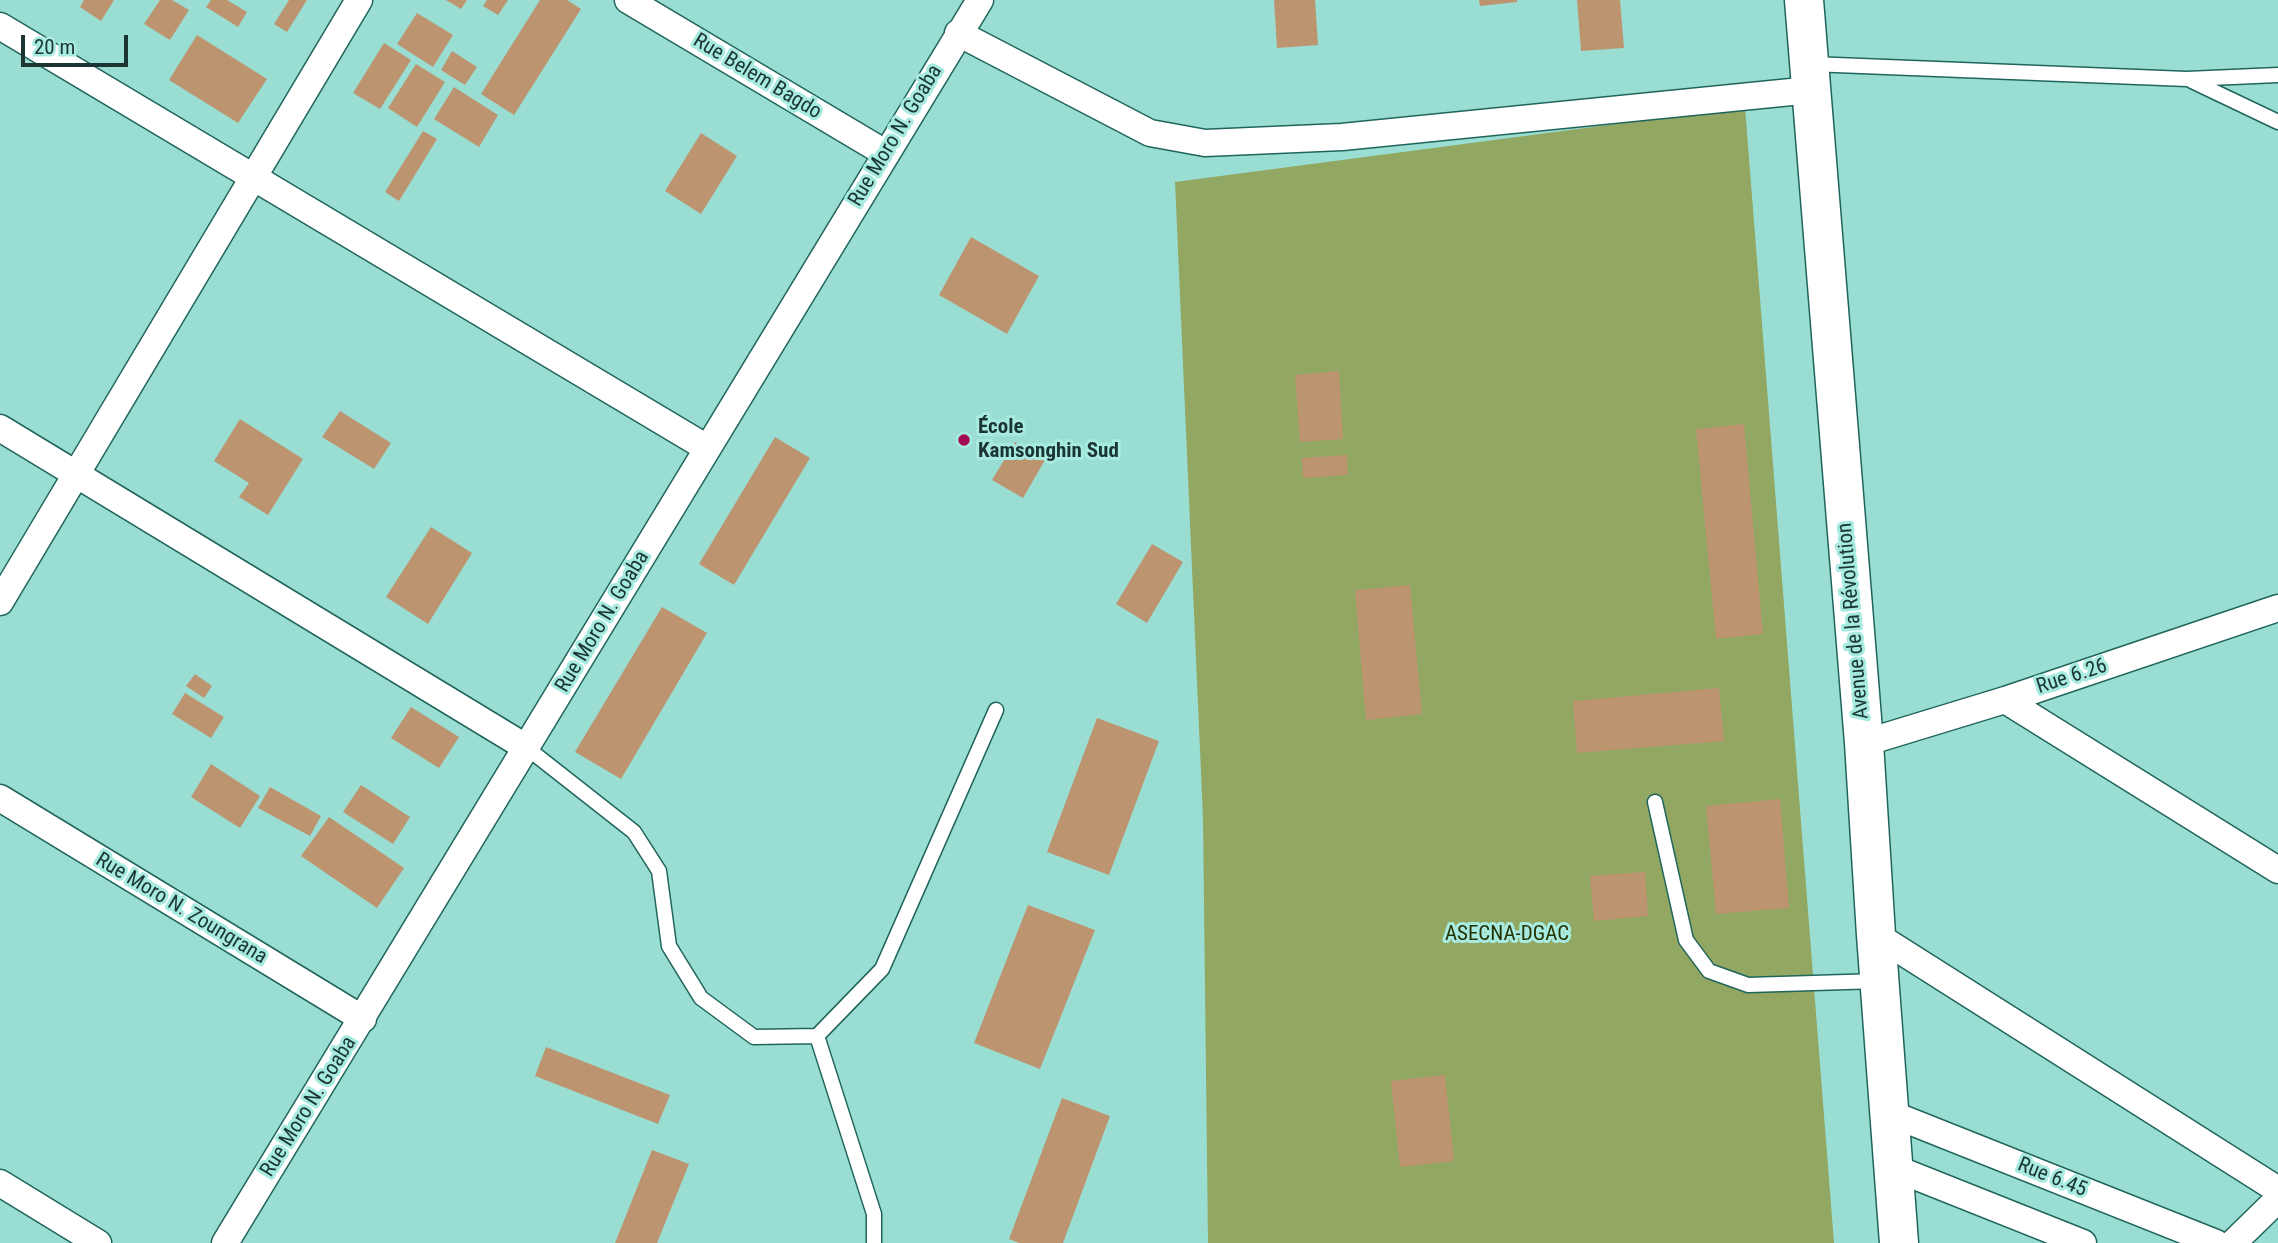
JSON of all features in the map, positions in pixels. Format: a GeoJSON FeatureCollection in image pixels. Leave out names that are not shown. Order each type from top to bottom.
{"type":"FeatureCollection","features":[{"type":"Feature","properties":{"kind":"main road","name":"Avenue de la Révolution"},"geometry":{"type":"LineString","coordinates":[[1804,0],[1864,743],[1899,1243]]}},
{"type":"Feature","properties":{"kind":"street"},"geometry":{"type":"LineString","coordinates":[[0,603],[359,0]]}},
{"type":"Feature","properties":{"kind":"street","name":"Rue Belem Bagdo"},"geometry":{"type":"LineString","coordinates":[[628,0],[885,153]]}},
{"type":"Feature","properties":{"kind":"street","name":"Rue Moro N. Goaba"},"geometry":{"type":"LineString","coordinates":[[225,1243],[979,0]]}},
{"type":"Feature","properties":{"kind":"street"},"geometry":{"type":"LineString","coordinates":[[0,26],[708,448]]}},
{"type":"Feature","properties":{"kind":"street"},"geometry":{"type":"LineString","coordinates":[[958,33],[1150,133],[1205,143],[1342,137],[1810,77]]}},
{"type":"Feature","properties":{"kind":"street"},"geometry":{"type":"LineString","coordinates":[[0,428],[527,748]]}},
{"type":"Feature","properties":{"kind":"street","name":"Rue 6.26"},"geometry":{"type":"LineString","coordinates":[[1864,743],[2006,699],[2278,608]]}},
{"type":"Feature","properties":{"kind":"street"},"geometry":{"type":"LineString","coordinates":[[2006,699],[2278,870]]}},
{"type":"Feature","properties":{"kind":"street","name":"Rue Moro N. Zoungrana"},"geometry":{"type":"LineString","coordinates":[[0,798],[363,1019]]}},
{"type":"Feature","properties":{"kind":"street"},"geometry":{"type":"LineString","coordinates":[[1876,935],[2278,1190]]}},
{"type":"Feature","properties":{"kind":"street","name":"Rue 6.45"},"geometry":{"type":"LineString","coordinates":[[1889,1113],[2216,1243]]}},
{"type":"Feature","properties":{"kind":"street"},"geometry":{"type":"LineString","coordinates":[[1892,1167],[2083,1243]]}},
{"type":"Feature","properties":{"kind":"street"},"geometry":{"type":"LineString","coordinates":[[0,1183],[98,1243]]}},
{"type":"Feature","properties":{"kind":"street"},"geometry":{"type":"LineString","coordinates":[[2233,1243],[2278,1199]]}},
{"type":"Feature","properties":{"kind":"lane"},"geometry":{"type":"LineString","coordinates":[[1810,77],[2187,79],[2278,75]]}},
{"type":"Feature","properties":{"kind":"lane"},"geometry":{"type":"LineString","coordinates":[[2187,79],[2278,122]]}},
{"type":"Feature","properties":{"kind":"lane"},"geometry":{"type":"LineString","coordinates":[[527,748],[634,832],[659,871],[669,946],[701,999],[754,1037],[817,1036],[882,969],[996,710]]}},
{"type":"Feature","properties":{"kind":"lane"},"geometry":{"type":"LineString","coordinates":[[1655,802],[1686,940],[1709,971],[1748,985],[1881,981]]}},
{"type":"Feature","properties":{"kind":"lane"},"geometry":{"type":"LineString","coordinates":[[817,1036],[874,1214],[874,1243]]}},
{"type":"Feature","properties":{"kind":"green space","name":"ASECNA-DGAC"},"geometry":{"type":"Polygon","coordinates":[[[1745,107],[1834,1243],[1208,1243],[1203,818],[1175,182],[1745,107]]]}},
{"type":"Feature","properties":{"kind":"building"},"geometry":{"type":"Polygon","coordinates":[[[84,0],[114,0],[101,21],[80,7],[84,0]]]}},
{"type":"Feature","properties":{"kind":"building"},"geometry":{"type":"Polygon","coordinates":[[[160,0],[172,0],[189,10],[170,40],[144,24],[160,0]]]}},
{"type":"Feature","properties":{"kind":"building"},"geometry":{"type":"Polygon","coordinates":[[[211,0],[227,0],[247,12],[238,27],[206,7],[211,0]]]}},
{"type":"Feature","properties":{"kind":"building"},"geometry":{"type":"Polygon","coordinates":[[[289,0],[307,0],[287,32],[274,24],[289,0]]]}},
{"type":"Feature","properties":{"kind":"building"},"geometry":{"type":"Polygon","coordinates":[[[446,0],[467,0],[461,9],[446,0]]]}},
{"type":"Feature","properties":{"kind":"building"},"geometry":{"type":"Polygon","coordinates":[[[487,0],[508,0],[498,15],[483,6],[487,0]]]}},
{"type":"Feature","properties":{"kind":"building"},"geometry":{"type":"Polygon","coordinates":[[[540,0],[567,0],[581,9],[514,115],[481,94],[540,0]]]}},
{"type":"Feature","properties":{"kind":"building"},"geometry":{"type":"Polygon","coordinates":[[[1274,0],[1315,0],[1318,45],[1277,48],[1274,0]]]}},
{"type":"Feature","properties":{"kind":"building"},"geometry":{"type":"Polygon","coordinates":[[[1479,0],[1517,0],[1517,2],[1480,6],[1479,0]]]}},
{"type":"Feature","properties":{"kind":"building"},"geometry":{"type":"Polygon","coordinates":[[[1577,0],[1620,0],[1624,48],[1581,51],[1577,0]]]}},
{"type":"Feature","properties":{"kind":"building"},"geometry":{"type":"Polygon","coordinates":[[[417,13],[453,35],[433,67],[397,44],[417,13]]]}},
{"type":"Feature","properties":{"kind":"building"},"geometry":{"type":"Polygon","coordinates":[[[197,35],[267,79],[238,123],[169,80],[197,35]]]}},
{"type":"Feature","properties":{"kind":"building"},"geometry":{"type":"Polygon","coordinates":[[[384,43],[411,60],[380,109],[353,93],[384,43]]]}},
{"type":"Feature","properties":{"kind":"building"},"geometry":{"type":"Polygon","coordinates":[[[452,51],[477,67],[465,85],[441,70],[452,51]]]}},
{"type":"Feature","properties":{"kind":"building"},"geometry":{"type":"Polygon","coordinates":[[[416,64],[445,82],[417,127],[388,108],[416,64]]]}},
{"type":"Feature","properties":{"kind":"building"},"geometry":{"type":"Polygon","coordinates":[[[454,87],[498,115],[479,147],[434,119],[454,87]]]}},
{"type":"Feature","properties":{"kind":"building"},"geometry":{"type":"Polygon","coordinates":[[[423,131],[437,139],[399,201],[385,192],[423,131]]]}},
{"type":"Feature","properties":{"kind":"building"},"geometry":{"type":"Polygon","coordinates":[[[701,133],[737,156],[701,214],[665,191],[701,133]]]}},
{"type":"Feature","properties":{"kind":"building"},"geometry":{"type":"Polygon","coordinates":[[[971,237],[1039,276],[1007,334],[939,295],[971,237]]]}},
{"type":"Feature","properties":{"kind":"building"},"geometry":{"type":"Polygon","coordinates":[[[1339,371],[1343,439],[1300,442],[1295,375],[1339,371]]]}},
{"type":"Feature","properties":{"kind":"building"},"geometry":{"type":"Polygon","coordinates":[[[340,411],[391,443],[374,469],[322,437],[340,411]]]}},
{"type":"Feature","properties":{"kind":"building"},"geometry":{"type":"Polygon","coordinates":[[[240,419],[303,459],[268,515],[239,497],[249,483],[214,461],[240,419]]]}},
{"type":"Feature","properties":{"kind":"building"},"geometry":{"type":"Polygon","coordinates":[[[1744,424],[1763,634],[1716,639],[1696,429],[1744,424]]]}},
{"type":"Feature","properties":{"kind":"building"},"geometry":{"type":"Polygon","coordinates":[[[775,437],[810,458],[734,585],[699,564],[775,437]]]}},
{"type":"Feature","properties":{"kind":"building"},"geometry":{"type":"Polygon","coordinates":[[[1015,442],[1045,460],[1023,498],[992,480],[1015,442]]]}},
{"type":"Feature","properties":{"kind":"building"},"geometry":{"type":"Polygon","coordinates":[[[1347,455],[1348,475],[1303,478],[1302,458],[1347,455]]]}},
{"type":"Feature","properties":{"kind":"building"},"geometry":{"type":"Polygon","coordinates":[[[431,527],[472,553],[428,624],[386,597],[431,527]]]}},
{"type":"Feature","properties":{"kind":"building"},"geometry":{"type":"Polygon","coordinates":[[[1152,544],[1183,562],[1147,623],[1116,604],[1152,544]]]}},
{"type":"Feature","properties":{"kind":"building"},"geometry":{"type":"Polygon","coordinates":[[[1410,585],[1422,714],[1366,720],[1355,590],[1410,585]]]}},
{"type":"Feature","properties":{"kind":"building"},"geometry":{"type":"Polygon","coordinates":[[[662,607],[707,633],[621,779],[575,752],[662,607]]]}},
{"type":"Feature","properties":{"kind":"building"},"geometry":{"type":"Polygon","coordinates":[[[195,674],[212,686],[204,698],[186,686],[195,674]]]}},
{"type":"Feature","properties":{"kind":"building"},"geometry":{"type":"Polygon","coordinates":[[[1719,688],[1724,741],[1577,753],[1573,701],[1719,688]]]}},
{"type":"Feature","properties":{"kind":"building"},"geometry":{"type":"Polygon","coordinates":[[[185,693],[224,717],[211,738],[172,714],[185,693]]]}},
{"type":"Feature","properties":{"kind":"building"},"geometry":{"type":"Polygon","coordinates":[[[411,707],[459,737],[439,768],[391,738],[411,707]]]}},
{"type":"Feature","properties":{"kind":"building"},"geometry":{"type":"Polygon","coordinates":[[[1097,718],[1159,741],[1109,875],[1047,852],[1097,718]]]}},
{"type":"Feature","properties":{"kind":"building"},"geometry":{"type":"Polygon","coordinates":[[[211,764],[260,796],[240,828],[191,797],[211,764]]]}},
{"type":"Feature","properties":{"kind":"building"},"geometry":{"type":"Polygon","coordinates":[[[361,785],[410,817],[393,844],[343,812],[361,785]]]}},
{"type":"Feature","properties":{"kind":"building"},"geometry":{"type":"Polygon","coordinates":[[[270,787],[321,816],[310,836],[258,808],[270,787]]]}},
{"type":"Feature","properties":{"kind":"building"},"geometry":{"type":"Polygon","coordinates":[[[1780,799],[1789,908],[1716,914],[1706,806],[1780,799]]]}},
{"type":"Feature","properties":{"kind":"building"},"geometry":{"type":"Polygon","coordinates":[[[329,817],[404,868],[377,908],[301,856],[329,817]]]}},
{"type":"Feature","properties":{"kind":"building"},"geometry":{"type":"Polygon","coordinates":[[[1645,872],[1648,916],[1594,921],[1590,876],[1645,872]]]}},
{"type":"Feature","properties":{"kind":"building"},"geometry":{"type":"Polygon","coordinates":[[[1028,905],[1095,930],[1040,1069],[974,1043],[1028,905]]]}},
{"type":"Feature","properties":{"kind":"building"},"geometry":{"type":"Polygon","coordinates":[[[546,1047],[670,1095],[658,1124],[535,1076],[546,1047]]]}},
{"type":"Feature","properties":{"kind":"building"},"geometry":{"type":"Polygon","coordinates":[[[1445,1075],[1454,1161],[1400,1167],[1391,1081],[1445,1075]]]}},
{"type":"Feature","properties":{"kind":"building"},"geometry":{"type":"Polygon","coordinates":[[[1062,1098],[1110,1116],[1063,1243],[1019,1243],[1009,1239],[1062,1098]]]}},
{"type":"Feature","properties":{"kind":"building"},"geometry":{"type":"Polygon","coordinates":[[[652,1150],[689,1164],[657,1243],[615,1243],[652,1150]]]}},
{"type":"Feature","properties":{"kind":"place","name":"École Kamsonghin Sud"},"geometry":{"type":"Point","coordinates":[964,440]}}]}
